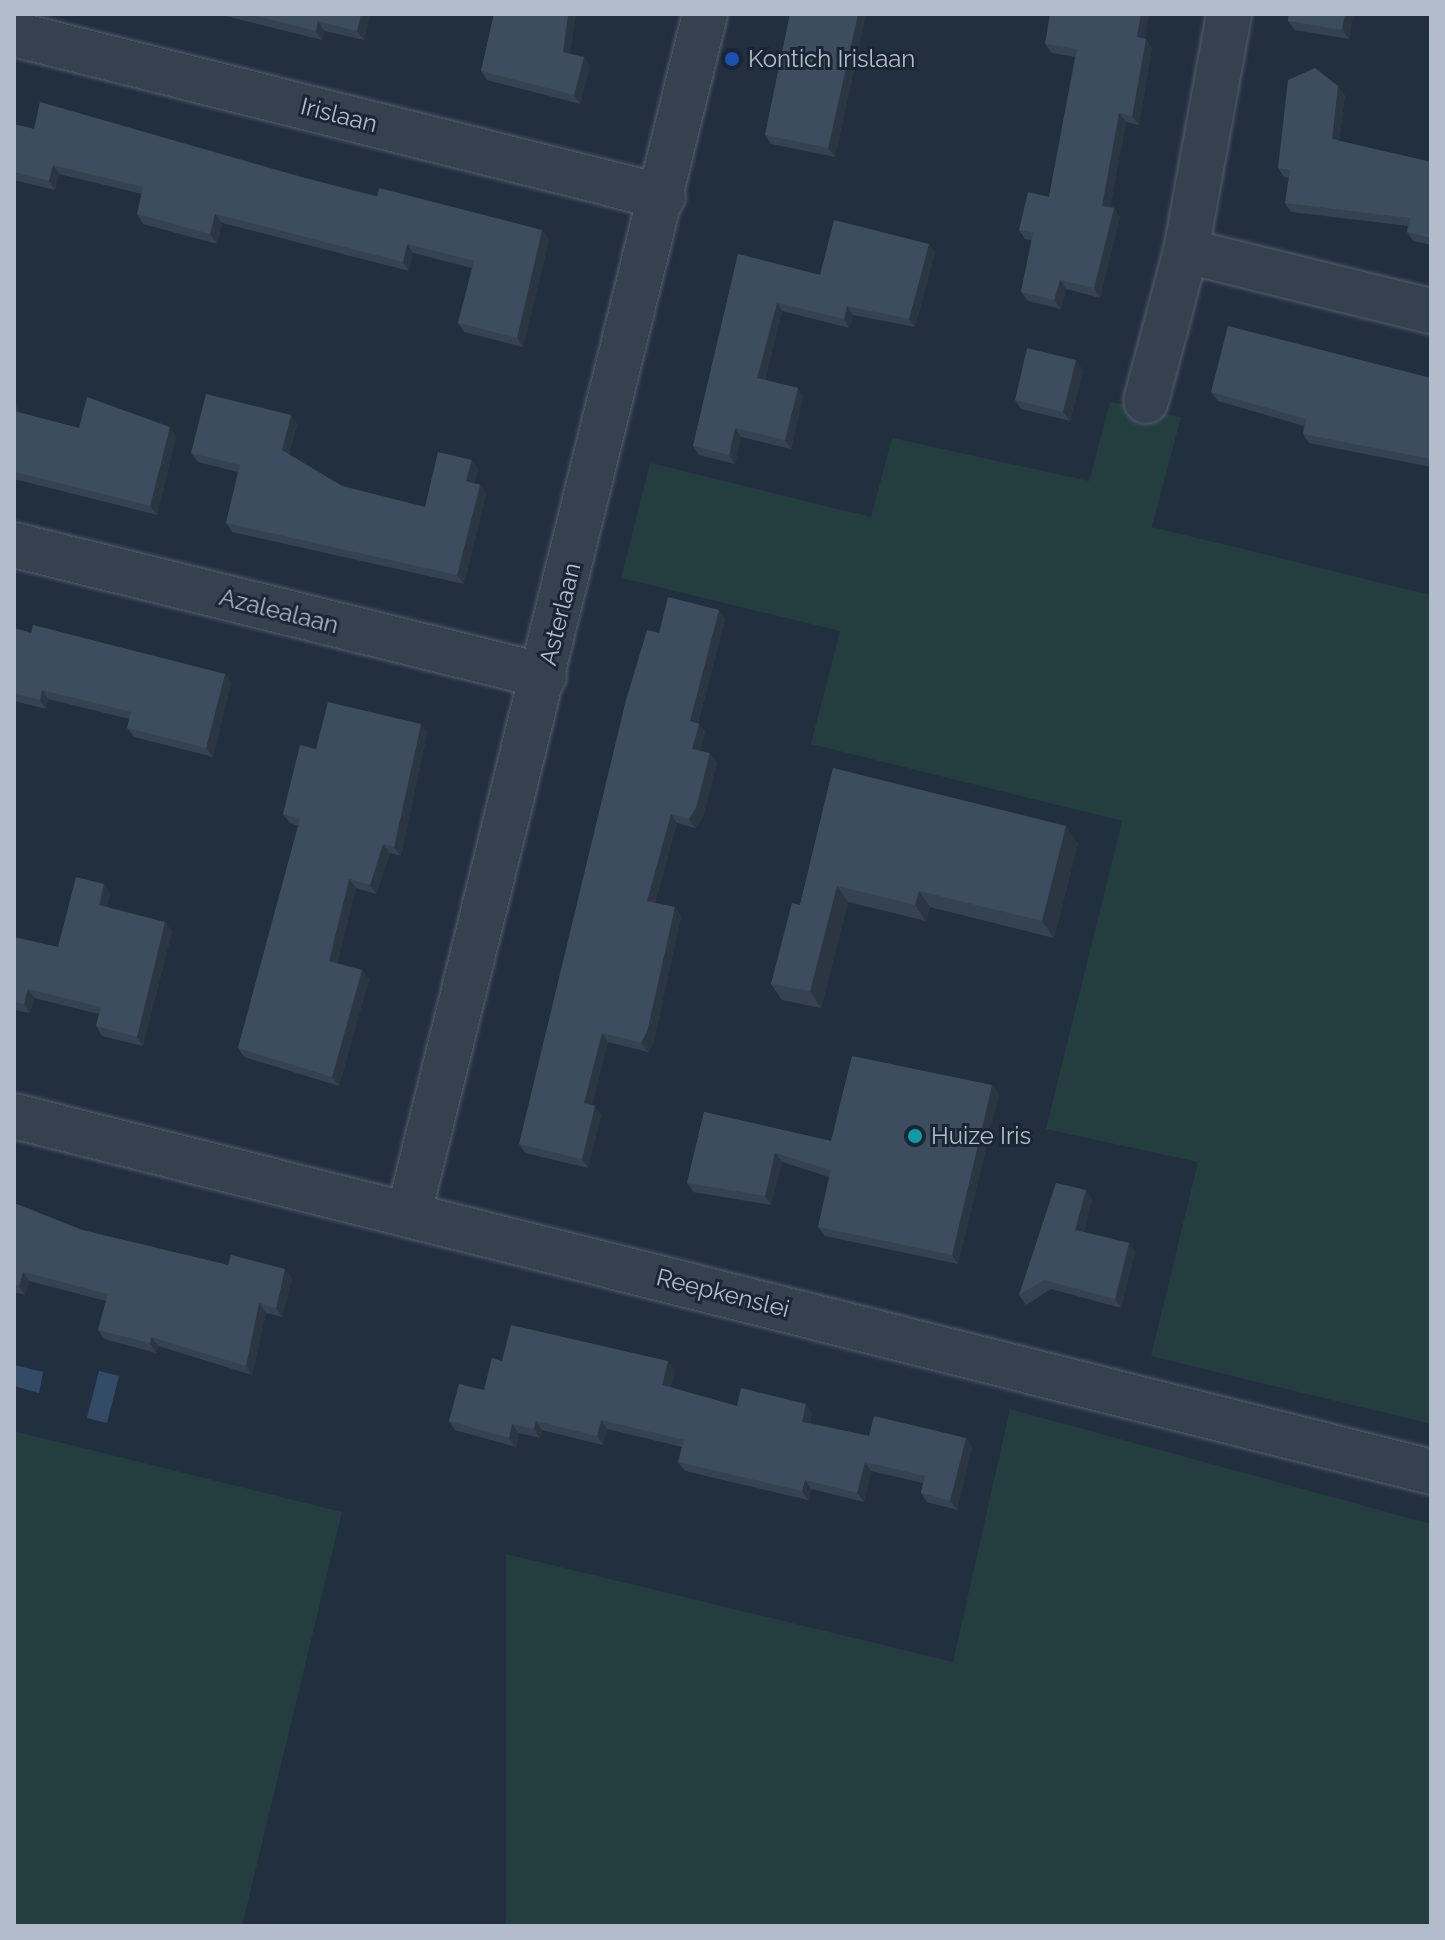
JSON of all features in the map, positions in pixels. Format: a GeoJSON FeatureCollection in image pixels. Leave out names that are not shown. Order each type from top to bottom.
{"type":"FeatureCollection","features":[{"type":"Feature","properties":{"kind":"street","name":"Asterlaan"},"geometry":{"type":"LineString","coordinates":[[409,1213],[663,197],[705,14]]}},
{"type":"Feature","properties":{"kind":"street"},"geometry":{"type":"LineString","coordinates":[[1146,401],[1186,251],[1229,14]]}},
{"type":"Feature","properties":{"kind":"street","name":"Irislaan"},"geometry":{"type":"LineString","coordinates":[[14,34],[663,197]]}},
{"type":"Feature","properties":{"kind":"street"},"geometry":{"type":"LineString","coordinates":[[1186,251],[1431,311]]}},
{"type":"Feature","properties":{"kind":"street","name":"Azalealaan"},"geometry":{"type":"LineString","coordinates":[[14,545],[544,676]]}},
{"type":"Feature","properties":{"kind":"street","name":"Reepkenslei"},"geometry":{"type":"LineString","coordinates":[[14,1116],[1431,1472]]}},
{"type":"Feature","properties":{"kind":"green space"},"geometry":{"type":"Polygon","coordinates":[[[1110,402],[1181,417],[1152,527],[1431,595],[1431,1424],[1151,1356],[1198,1162],[1046,1129],[1122,821],[811,744],[840,631],[621,578],[650,463],[871,517],[892,438],[1089,481],[1110,402]]]}},
{"type":"Feature","properties":{"kind":"green space"},"geometry":{"type":"Polygon","coordinates":[[[1010,1409],[1431,1524],[1431,1926],[506,1926],[506,1554],[953,1662],[1010,1409]]]}},
{"type":"Feature","properties":{"kind":"green space"},"geometry":{"type":"Polygon","coordinates":[[[14,1431],[342,1512],[242,1926],[14,1926],[14,1431]]]}},
{"type":"Feature","properties":{"kind":"water"},"geometry":{"type":"Polygon","coordinates":[[[14,1365],[43,1372],[39,1393],[14,1386],[14,1365]]]}},
{"type":"Feature","properties":{"kind":"water"},"geometry":{"type":"Polygon","coordinates":[[[99,1371],[119,1376],[107,1423],[87,1418],[99,1371]]]}},
{"type":"Feature","properties":{"kind":"building"},"geometry":{"type":"Polygon","coordinates":[[[248,14],[361,14],[357,31],[318,21],[316,31],[248,14]]]}},
{"type":"Feature","properties":{"kind":"building"},"geometry":{"type":"Polygon","coordinates":[[[494,14],[568,14],[563,52],[584,57],[574,95],[481,71],[494,14]]]}},
{"type":"Feature","properties":{"kind":"building"},"geometry":{"type":"Polygon","coordinates":[[[790,14],[858,14],[828,148],[765,135],[790,14]]]}},
{"type":"Feature","properties":{"kind":"building"},"geometry":{"type":"Polygon","coordinates":[[[1050,14],[1141,14],[1137,37],[1146,39],[1132,116],[1119,113],[1102,206],[1114,208],[1094,288],[1060,280],[1054,300],[1021,292],[1033,233],[1019,230],[1028,192],[1049,197],[1077,49],[1045,44],[1050,14]]]}},
{"type":"Feature","properties":{"kind":"building"},"geometry":{"type":"Polygon","coordinates":[[[1289,14],[1345,14],[1342,30],[1288,21],[1289,14]]]}},
{"type":"Feature","properties":{"kind":"building"},"geometry":{"type":"Polygon","coordinates":[[[1315,68],[1338,86],[1332,139],[1431,162],[1431,238],[1407,232],[1410,218],[1285,203],[1290,170],[1278,168],[1288,80],[1315,68]]]}},
{"type":"Feature","properties":{"kind":"building"},"geometry":{"type":"Polygon","coordinates":[[[40,102],[377,197],[379,188],[542,230],[517,338],[458,323],[474,261],[407,244],[403,262],[215,214],[210,234],[137,214],[143,187],[53,165],[49,181],[14,172],[14,124],[34,129],[40,102]]]}},
{"type":"Feature","properties":{"kind":"building"},"geometry":{"type":"Polygon","coordinates":[[[834,220],[929,244],[909,319],[847,306],[844,319],[777,303],[757,378],[798,388],[785,440],[735,428],[729,455],[693,446],[738,254],[820,275],[834,220]]]}},
{"type":"Feature","properties":{"kind":"building"},"geometry":{"type":"Polygon","coordinates":[[[1228,326],[1431,378],[1431,459],[1303,434],[1306,419],[1211,392],[1228,326]]]}},
{"type":"Feature","properties":{"kind":"building"},"geometry":{"type":"Polygon","coordinates":[[[1027,348],[1076,360],[1063,412],[1015,400],[1027,348]]]}},
{"type":"Feature","properties":{"kind":"building"},"geometry":{"type":"Polygon","coordinates":[[[206,394],[291,415],[282,450],[342,486],[425,507],[438,452],[472,460],[466,481],[480,485],[457,575],[226,523],[240,465],[191,453],[206,394]]]}},
{"type":"Feature","properties":{"kind":"building"},"geometry":{"type":"Polygon","coordinates":[[[87,397],[170,427],[150,506],[14,472],[14,411],[79,428],[87,397]]]}},
{"type":"Feature","properties":{"kind":"building"},"geometry":{"type":"Polygon","coordinates":[[[668,597],[719,610],[690,721],[699,724],[692,749],[710,753],[696,808],[689,819],[671,814],[647,901],[675,907],[647,1032],[641,1043],[602,1033],[584,1103],[595,1106],[582,1159],[519,1144],[626,700],[647,630],[659,633],[668,597]]]}},
{"type":"Feature","properties":{"kind":"building"},"geometry":{"type":"Polygon","coordinates":[[[33,625],[225,674],[206,748],[127,728],[131,712],[42,690],[40,700],[14,693],[14,628],[31,633],[33,625]]]}},
{"type":"Feature","properties":{"kind":"building"},"geometry":{"type":"Polygon","coordinates":[[[328,702],[421,724],[394,847],[383,844],[370,885],[349,879],[329,961],[362,970],[332,1077],[238,1048],[300,819],[283,814],[300,745],[316,749],[328,702]]]}},
{"type":"Feature","properties":{"kind":"building"},"geometry":{"type":"Polygon","coordinates":[[[833,768],[1066,826],[1042,921],[919,891],[915,905],[837,886],[810,991],[771,984],[792,903],[800,905],[833,768]]]}},
{"type":"Feature","properties":{"kind":"building"},"geometry":{"type":"Polygon","coordinates":[[[76,877],[104,884],[99,905],[165,922],[137,1037],[96,1026],[101,1007],[28,989],[24,1004],[14,1002],[14,937],[58,947],[76,877]]]}},
{"type":"Feature","properties":{"kind":"building","name":"Huize Iris"},"geometry":{"type":"Polygon","coordinates":[[[852,1056],[992,1085],[952,1255],[818,1227],[831,1170],[775,1153],[765,1196],[687,1183],[704,1112],[831,1141],[852,1056]]]}},
{"type":"Feature","properties":{"kind":"building"},"geometry":{"type":"Polygon","coordinates":[[[1056,1183],[1086,1190],[1075,1230],[1129,1243],[1115,1299],[1044,1280],[1019,1295],[1056,1183]]]}},
{"type":"Feature","properties":{"kind":"building"},"geometry":{"type":"Polygon","coordinates":[[[14,1203],[82,1230],[228,1265],[231,1255],[285,1269],[276,1308],[259,1303],[246,1366],[151,1337],[150,1343],[98,1330],[108,1294],[23,1272],[19,1286],[14,1284],[14,1203]]]}},
{"type":"Feature","properties":{"kind":"building"},"geometry":{"type":"Polygon","coordinates":[[[511,1325],[668,1361],[662,1385],[737,1406],[741,1388],[806,1404],[802,1422],[869,1436],[874,1416],[966,1438],[950,1501],[921,1493],[925,1476],[865,1462],[857,1493],[805,1480],[802,1491],[678,1462],[684,1440],[601,1420],[597,1436],[536,1421],[534,1429],[512,1424],[509,1438],[449,1421],[459,1384],[484,1390],[492,1358],[502,1361],[511,1325]]]}},
{"type":"Feature","properties":{"kind":"place","name":"Kontich Irislaan"},"geometry":{"type":"Point","coordinates":[732,59]}},
{"type":"Feature","properties":{"kind":"place","name":"Huize Iris"},"geometry":{"type":"Point","coordinates":[915,1136]}}]}
